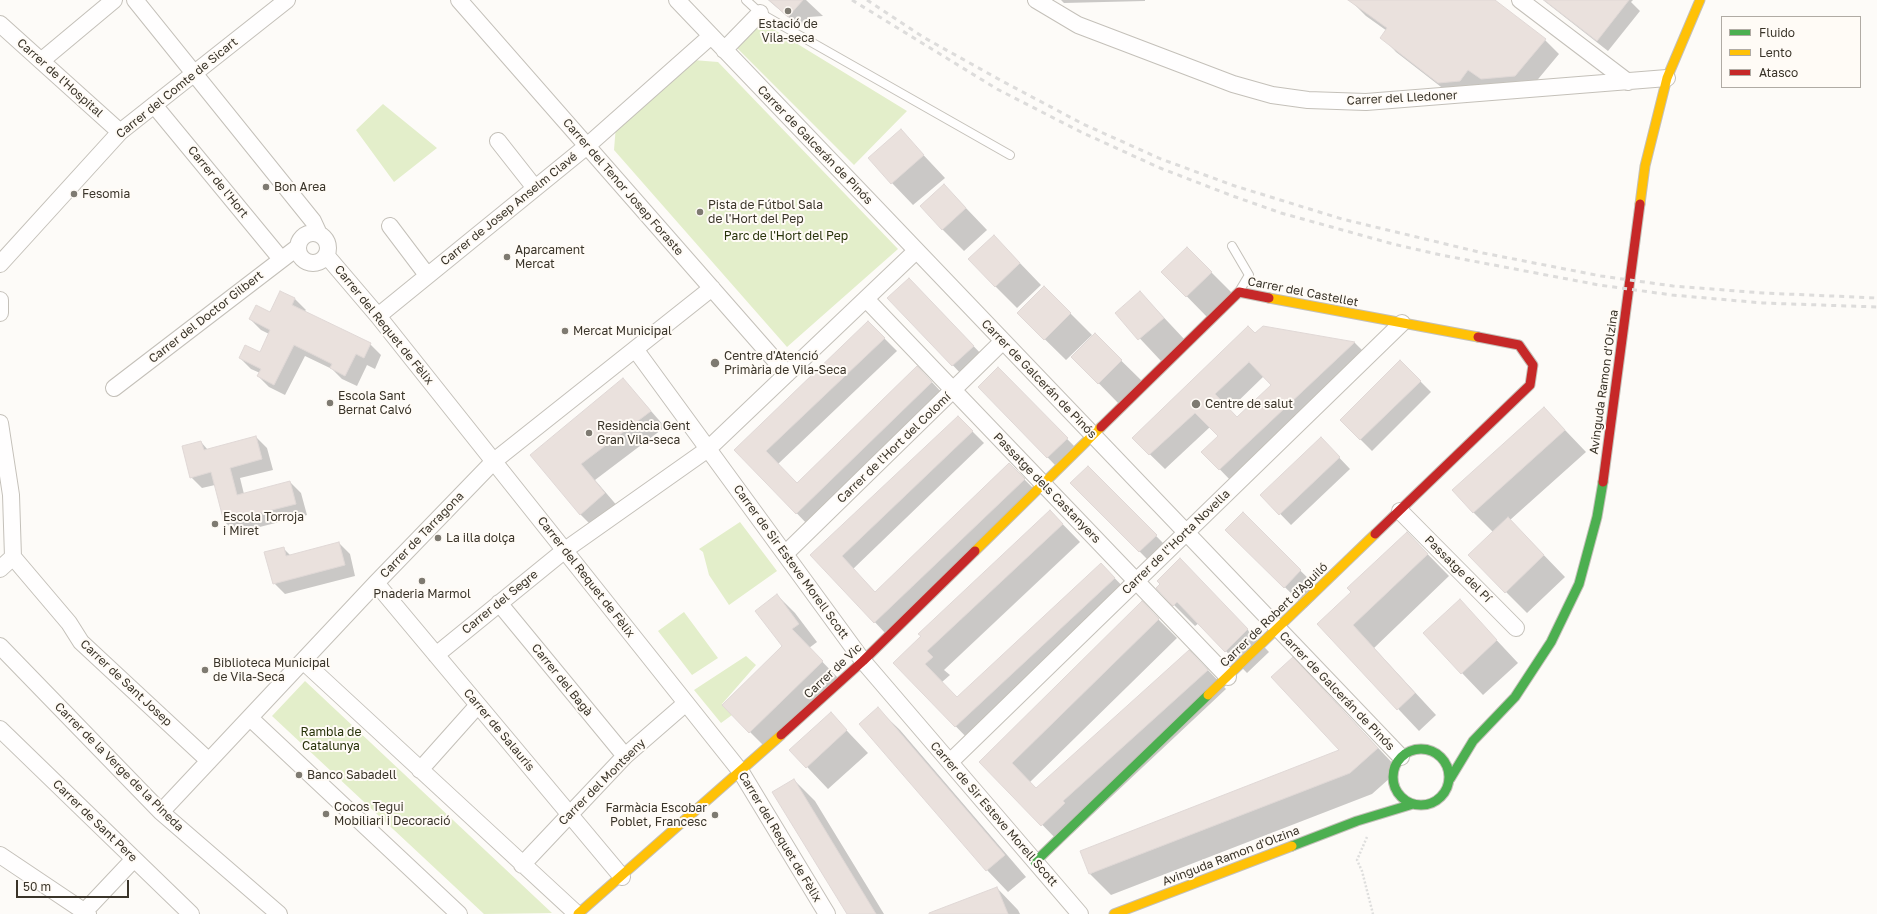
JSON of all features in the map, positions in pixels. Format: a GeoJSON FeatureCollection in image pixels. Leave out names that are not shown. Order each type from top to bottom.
{"type":"FeatureCollection","features":[{"type":"Feature","properties":{"kind":"street"},"geometry":{"type":"LineString","coordinates":[[41,61],[114,0]]}},
{"type":"Feature","properties":{"kind":"street"},"geometry":{"type":"LineString","coordinates":[[135,0],[313,221],[319,234],[327,245],[326,255],[318,261],[309,262],[300,256],[298,247],[299,242],[305,235],[314,233],[319,234]]}},
{"type":"Feature","properties":{"kind":"street","name":"Carrer del Comte de Sicart"},"geometry":{"type":"LineString","coordinates":[[3,256],[120,132],[287,0]]}},
{"type":"Feature","properties":{"kind":"street","name":"Carrer del Tenor Josep Foraste"},"geometry":{"type":"LineString","coordinates":[[459,0],[787,374]]}},
{"type":"Feature","properties":{"kind":"street","name":"Carrer de Galcerán de Pinós"},"geometry":{"type":"LineString","coordinates":[[677,0],[1401,757]]}},
{"type":"Feature","properties":{"kind":"street","name":"Carrer del Lledoner"},"geometry":{"type":"LineString","coordinates":[[1036,0],[1078,25],[1124,44],[1232,84],[1272,95],[1308,100],[1366,102],[1667,78]]}},
{"type":"Feature","properties":{"kind":"street"},"geometry":{"type":"LineString","coordinates":[[1520,0],[1628,82]]}},
{"type":"Feature","properties":{"kind":"street","name":"Avinguda Ramon d'Olzina"},"geometry":{"type":"LineString","coordinates":[[1450,779],[1473,740],[1519,691],[1551,642],[1578,584],[1596,517],[1609,441],[1646,166],[1667,78],[1700,0]]}},
{"type":"Feature","properties":{"kind":"street"},"geometry":{"type":"LineString","coordinates":[[724,50],[760,13]]}},
{"type":"Feature","properties":{"kind":"street","name":"Carrer de l'Hospital"},"geometry":{"type":"LineString","coordinates":[[0,24],[120,132]]}},
{"type":"Feature","properties":{"kind":"street","name":"Carrer de Josep Anselm Clavé"},"geometry":{"type":"LineString","coordinates":[[378,316],[587,146],[710,36]]}},
{"type":"Feature","properties":{"kind":"street","name":"Carrer de l'Hort"},"geometry":{"type":"LineString","coordinates":[[154,105],[281,259]]}},
{"type":"Feature","properties":{"kind":"street"},"geometry":{"type":"LineString","coordinates":[[498,141],[535,188]]}},
{"type":"Feature","properties":{"kind":"street"},"geometry":{"type":"LineString","coordinates":[[390,226],[427,276]]}},
{"type":"Feature","properties":{"kind":"street","name":"Carrer del Doctor Gilbert"},"geometry":{"type":"LineString","coordinates":[[114,388],[298,247]]}},
{"type":"Feature","properties":{"kind":"street","name":"Carrer del Segre"},"geometry":{"type":"LineString","coordinates":[[436,654],[565,550],[708,449],[916,251]]}},
{"type":"Feature","properties":{"kind":"street","name":"Carrer del Requet de Fèlix"},"geometry":{"type":"LineString","coordinates":[[326,255],[378,316],[741,772],[827,914]]}},
{"type":"Feature","properties":{"kind":"street","name":"Carrer de Tarragona"},"geometry":{"type":"LineString","coordinates":[[161,812],[376,583],[494,461],[712,288]]}},
{"type":"Feature","properties":{"kind":"street","name":"Carrer del Castellet"},"geometry":{"type":"LineString","coordinates":[[1093,435],[1239,292],[1519,345],[1533,366],[1530,385]]}},
{"type":"Feature","properties":{"kind":"street","name":"Passatge dels Castanyers"},"geometry":{"type":"LineString","coordinates":[[866,299],[1228,677]]}},
{"type":"Feature","properties":{"kind":"street"},"geometry":{"type":"LineString","coordinates":[[0,300],[0,313]]}},
{"type":"Feature","properties":{"kind":"street","name":"Carrer de l''Horta Novella"},"geometry":{"type":"LineString","coordinates":[[950,762],[1402,323]]}},
{"type":"Feature","properties":{"kind":"street","name":"Carrer de l'Hort del Colomí"},"geometry":{"type":"LineString","coordinates":[[785,554],[1002,341]]}},
{"type":"Feature","properties":{"kind":"street","name":"Carrer de Sir Esteve Morell Scott"},"geometry":{"type":"LineString","coordinates":[[635,349],[863,660],[1080,914]]}},
{"type":"Feature","properties":{"kind":"street","name":"Carrer de Robert d'Aguiló"},"geometry":{"type":"LineString","coordinates":[[1035,862],[1530,385]]}},
{"type":"Feature","properties":{"kind":"street"},"geometry":{"type":"LineString","coordinates":[[0,423],[11,495],[13,558],[0,569]]}},
{"type":"Feature","properties":{"kind":"street","name":"Carrer de Vic"},"geometry":{"type":"LineString","coordinates":[[578,914],[741,772],[863,660],[1093,435]]}},
{"type":"Feature","properties":{"kind":"street","name":"Passatge del Pí"},"geometry":{"type":"LineString","coordinates":[[1400,511],[1516,628]]}},
{"type":"Feature","properties":{"kind":"street","name":"Carrer de Sant Josep"},"geometry":{"type":"LineString","coordinates":[[13,558],[68,623],[81,642],[209,761]]}},
{"type":"Feature","properties":{"kind":"street","name":"Carrer de Salauris"},"geometry":{"type":"LineString","coordinates":[[376,583],[622,877]]}},
{"type":"Feature","properties":{"kind":"street","name":"Carrer del Bagà"},"geometry":{"type":"LineString","coordinates":[[499,603],[625,756]]}},
{"type":"Feature","properties":{"kind":"street","name":"Carrer de la Verge de la Pineda"},"geometry":{"type":"LineString","coordinates":[[0,646],[161,812],[279,914]]}},
{"type":"Feature","properties":{"kind":"street"},"geometry":{"type":"LineString","coordinates":[[303,661],[522,865],[578,914]]}},
{"type":"Feature","properties":{"kind":"street","name":"Carrer del Montseny"},"geometry":{"type":"LineString","coordinates":[[522,865],[625,756],[686,703]]}},
{"type":"Feature","properties":{"kind":"street"},"geometry":{"type":"LineString","coordinates":[[420,770],[478,705]]}},
{"type":"Feature","properties":{"kind":"street"},"geometry":{"type":"LineString","coordinates":[[250,718],[459,914]]}},
{"type":"Feature","properties":{"kind":"street","name":"Carrer de Sant Pere"},"geometry":{"type":"LineString","coordinates":[[0,729],[191,914]]}},
{"type":"Feature","properties":{"kind":"street","name":"Avinguda Ramon d'Olzina"},"geometry":{"type":"LineString","coordinates":[[1436,752],[1452,749],[1473,740]]}},
{"type":"Feature","properties":{"kind":"street"},"geometry":{"type":"LineString","coordinates":[[1386,792],[1393,782],[1394,769],[1401,757],[1408,751],[1418,748],[1436,752],[1447,764],[1450,779],[1446,791],[1437,800],[1426,805],[1413,804],[1400,796],[1393,782]]}},
{"type":"Feature","properties":{"kind":"street","name":"Avinguda Ramon d'Olzina"},"geometry":{"type":"LineString","coordinates":[[1357,822],[1380,803]]}},
{"type":"Feature","properties":{"kind":"street","name":"Avinguda Ramon d'Olzina"},"geometry":{"type":"LineString","coordinates":[[1114,914],[1357,822],[1413,804]]}},
{"type":"Feature","properties":{"kind":"street"},"geometry":{"type":"LineString","coordinates":[[0,855],[86,913],[134,859]]}},
{"type":"Feature","properties":{"kind":"lane"},"geometry":{"type":"LineString","coordinates":[[746,0],[760,13],[1010,155]]}},
{"type":"Feature","properties":{"kind":"lane"},"geometry":{"type":"LineString","coordinates":[[1232,246],[1249,276],[1239,292]]}},
{"type":"Feature","properties":{"kind":"path"},"geometry":{"type":"LineString","coordinates":[[1367,836],[1357,860],[1362,871],[1373,914]]}},
{"type":"Feature","properties":{"kind":"green space"},"geometry":{"type":"Polygon","coordinates":[[[755,18],[907,111],[854,165],[732,43],[755,18]]]}},
{"type":"Feature","properties":{"kind":"green space","name":"Parc de l'Hort del Pep"},"geometry":{"type":"Polygon","coordinates":[[[693,60],[718,62],[898,249],[787,347],[614,150],[616,125],[693,60]]]}},
{"type":"Feature","properties":{"kind":"green space"},"geometry":{"type":"Polygon","coordinates":[[[383,104],[437,148],[394,182],[356,130],[383,104]]]}},
{"type":"Feature","properties":{"kind":"green space"},"geometry":{"type":"Polygon","coordinates":[[[740,522],[777,571],[729,605],[709,575],[703,552],[699,549],[740,522]]]}},
{"type":"Feature","properties":{"kind":"green space"},"geometry":{"type":"Polygon","coordinates":[[[684,612],[718,658],[692,675],[658,631],[684,612]]]}},
{"type":"Feature","properties":{"kind":"green space"},"geometry":{"type":"Polygon","coordinates":[[[746,656],[756,665],[722,704],[732,715],[721,723],[694,690],[746,656]]]}},
{"type":"Feature","properties":{"kind":"green space","name":"Rambla de Catalunya"},"geometry":{"type":"Polygon","coordinates":[[[305,681],[552,913],[484,914],[272,716],[305,681]]]}},
{"type":"Feature","properties":{"kind":"building","name":"Estació de Vila-seca"},"geometry":{"type":"Polygon","coordinates":[[[769,0],[803,0],[788,17],[769,0]]]}},
{"type":"Feature","properties":{"kind":"building"},"geometry":{"type":"Polygon","coordinates":[[[1348,0],[1495,0],[1546,39],[1515,76],[1481,79],[1468,70],[1460,81],[1438,83],[1380,38],[1387,28],[1348,0]]]}},
{"type":"Feature","properties":{"kind":"building"},"geometry":{"type":"Polygon","coordinates":[[[1544,0],[1629,0],[1597,41],[1544,0]]]}},
{"type":"Feature","properties":{"kind":"building"},"geometry":{"type":"Polygon","coordinates":[[[901,129],[924,155],[891,184],[868,158],[901,129]]]}},
{"type":"Feature","properties":{"kind":"building"},"geometry":{"type":"Polygon","coordinates":[[[944,184],[966,208],[942,230],[920,206],[944,184]]]}},
{"type":"Feature","properties":{"kind":"building"},"geometry":{"type":"Polygon","coordinates":[[[994,235],[1020,263],[995,287],[968,259],[994,235]]]}},
{"type":"Feature","properties":{"kind":"building"},"geometry":{"type":"Polygon","coordinates":[[[1187,247],[1212,272],[1186,297],[1161,272],[1187,247]]]}},
{"type":"Feature","properties":{"kind":"building"},"geometry":{"type":"Polygon","coordinates":[[[909,278],[974,346],[952,366],[887,298],[909,278]]]}},
{"type":"Feature","properties":{"kind":"building"},"geometry":{"type":"Polygon","coordinates":[[[1044,286],[1071,313],[1044,340],[1017,313],[1044,286]]]}},
{"type":"Feature","properties":{"kind":"building"},"geometry":{"type":"Polygon","coordinates":[[[280,291],[295,298],[292,305],[371,343],[364,358],[356,354],[345,376],[330,368],[332,364],[294,345],[274,385],[257,376],[261,369],[239,358],[245,345],[260,352],[270,330],[249,319],[256,305],[270,312],[280,291]]]}},
{"type":"Feature","properties":{"kind":"building"},"geometry":{"type":"Polygon","coordinates":[[[1140,291],[1164,318],[1138,340],[1115,313],[1140,291]]]}},
{"type":"Feature","properties":{"kind":"building"},"geometry":{"type":"Polygon","coordinates":[[[868,321],[885,338],[766,451],[797,483],[917,366],[932,382],[796,514],[734,450],[868,321]]]}},
{"type":"Feature","properties":{"kind":"building","name":"Centre de salut"},"geometry":{"type":"Polygon","coordinates":[[[1248,326],[1255,333],[1263,326],[1355,342],[1219,470],[1201,452],[1218,436],[1195,413],[1149,455],[1132,438],[1248,326]],[[1249,362],[1215,394],[1237,417],[1271,385],[1249,362]]]}},
{"type":"Feature","properties":{"kind":"building"},"geometry":{"type":"Polygon","coordinates":[[[1095,333],[1122,360],[1098,384],[1071,357],[1095,333]]]}},
{"type":"Feature","properties":{"kind":"building"},"geometry":{"type":"Polygon","coordinates":[[[1400,360],[1421,381],[1360,440],[1340,420],[1400,360]]]}},
{"type":"Feature","properties":{"kind":"building"},"geometry":{"type":"Polygon","coordinates":[[[998,367],[1068,438],[1047,458],[978,387],[998,367]]]}},
{"type":"Feature","properties":{"kind":"building","name":"Residència Gent Gran Vila-seca"},"geometry":{"type":"Polygon","coordinates":[[[623,378],[651,411],[581,464],[605,493],[580,515],[530,455],[623,378]]]}},
{"type":"Feature","properties":{"kind":"building"},"geometry":{"type":"Polygon","coordinates":[[[1544,407],[1565,430],[1473,513],[1452,490],[1544,407]]]}},
{"type":"Feature","properties":{"kind":"building"},"geometry":{"type":"Polygon","coordinates":[[[958,416],[973,431],[842,556],[875,592],[1009,463],[1025,479],[874,623],[810,555],[958,416]]]}},
{"type":"Feature","properties":{"kind":"building"},"geometry":{"type":"Polygon","coordinates":[[[256,436],[262,459],[230,468],[237,495],[290,481],[296,504],[224,522],[211,472],[190,478],[182,446],[201,441],[204,450],[256,436]]]}},
{"type":"Feature","properties":{"kind":"building"},"geometry":{"type":"Polygon","coordinates":[[[1321,437],[1340,457],[1279,515],[1260,495],[1321,437]]]}},
{"type":"Feature","properties":{"kind":"building"},"geometry":{"type":"Polygon","coordinates":[[[1088,466],[1157,535],[1139,552],[1070,483],[1088,466]]]}},
{"type":"Feature","properties":{"kind":"building"},"geometry":{"type":"Polygon","coordinates":[[[1050,510],[1063,524],[927,651],[933,657],[925,664],[957,697],[1101,563],[1115,578],[955,727],[893,663],[921,636],[918,634],[1050,510]]]}},
{"type":"Feature","properties":{"kind":"building"},"geometry":{"type":"Polygon","coordinates":[[[1243,512],[1301,570],[1284,588],[1225,530],[1243,512]]]}},
{"type":"Feature","properties":{"kind":"building"},"geometry":{"type":"Polygon","coordinates":[[[1508,517],[1544,555],[1505,593],[1468,555],[1508,517]]]}},
{"type":"Feature","properties":{"kind":"building"},"geometry":{"type":"Polygon","coordinates":[[[1407,532],[1428,554],[1353,625],[1415,693],[1397,710],[1317,624],[1351,592],[1347,588],[1407,532]]]}},
{"type":"Feature","properties":{"kind":"building"},"geometry":{"type":"Polygon","coordinates":[[[339,542],[345,565],[273,584],[264,552],[284,547],[286,556],[339,542]]]}},
{"type":"Feature","properties":{"kind":"building"},"geometry":{"type":"Polygon","coordinates":[[[1180,558],[1248,629],[1225,652],[1177,602],[1173,606],[1156,588],[1160,584],[1157,581],[1180,558]]]}},
{"type":"Feature","properties":{"kind":"building"},"geometry":{"type":"Polygon","coordinates":[[[777,594],[799,624],[792,629],[823,661],[749,733],[722,705],[782,646],[755,611],[777,594]]]}},
{"type":"Feature","properties":{"kind":"building"},"geometry":{"type":"Polygon","coordinates":[[[1460,599],[1497,640],[1461,674],[1423,633],[1460,599]]]}},
{"type":"Feature","properties":{"kind":"building"},"geometry":{"type":"Polygon","coordinates":[[[1142,601],[1159,619],[1012,763],[1036,788],[1189,650],[1208,670],[1063,801],[1065,803],[1041,826],[979,762],[1142,601]]]}},
{"type":"Feature","properties":{"kind":"building"},"geometry":{"type":"Polygon","coordinates":[[[1293,657],[1378,748],[1350,773],[1089,874],[1080,851],[1339,750],[1271,677],[1293,657]]]}},
{"type":"Feature","properties":{"kind":"building"},"geometry":{"type":"Polygon","coordinates":[[[878,707],[1005,855],[986,871],[859,724],[878,707]]]}},
{"type":"Feature","properties":{"kind":"building"},"geometry":{"type":"Polygon","coordinates":[[[831,712],[847,730],[806,768],[789,750],[831,712]]]}},
{"type":"Feature","properties":{"kind":"building"},"geometry":{"type":"Polygon","coordinates":[[[794,779],[876,914],[847,914],[772,792],[794,779]]]}},
{"type":"Feature","properties":{"kind":"building"},"geometry":{"type":"Polygon","coordinates":[[[997,887],[1008,914],[929,914],[929,913],[997,887]]]}},
{"type":"Feature","properties":{"kind":"railway"},"geometry":{"type":"LineString","coordinates":[[852,0],[997,89],[1081,132],[1160,168],[1281,213],[1393,244],[1441,255],[1599,285],[1672,295],[1763,303],[1877,307]]}},
{"type":"Feature","properties":{"kind":"railway"},"geometry":{"type":"LineString","coordinates":[[867,0],[923,37],[1083,124],[1161,159],[1235,186],[1342,219],[1483,253],[1601,276],[1673,286],[1763,293],[1877,298]]}},
{"type":"Feature","properties":{"kind":"traffic: fast"},"geometry":{"type":"LineString","coordinates":[[1450,779],[1473,741],[1515,697],[1551,642],[1579,584],[1597,517],[1603,482]]}},
{"type":"Feature","properties":{"kind":"traffic: fast"},"geometry":{"type":"LineString","coordinates":[[1035,862],[1208,695]]}},
{"type":"Feature","properties":{"kind":"traffic: fast"},"geometry":{"type":"LineString","coordinates":[[1421,749],[1432,751],[1441,757],[1447,766],[1449,777],[1447,788],[1441,797],[1432,803],[1421,805],[1410,803],[1401,797],[1395,788],[1393,777],[1395,766],[1401,757],[1410,751],[1421,749]]}},
{"type":"Feature","properties":{"kind":"traffic: fast"},"geometry":{"type":"LineString","coordinates":[[1292,846],[1357,821],[1413,804]]}},
{"type":"Feature","properties":{"kind":"traffic: slow"},"geometry":{"type":"LineString","coordinates":[[1640,204],[1645,166],[1667,78],[1700,0]]}},
{"type":"Feature","properties":{"kind":"traffic: slow"},"geometry":{"type":"LineString","coordinates":[[1269,298],[1478,337]]}},
{"type":"Feature","properties":{"kind":"traffic: slow"},"geometry":{"type":"LineString","coordinates":[[975,551],[1101,427]]}},
{"type":"Feature","properties":{"kind":"traffic: slow"},"geometry":{"type":"LineString","coordinates":[[1208,695],[1375,534]]}},
{"type":"Feature","properties":{"kind":"traffic: slow"},"geometry":{"type":"LineString","coordinates":[[578,914],[781,735]]}},
{"type":"Feature","properties":{"kind":"traffic: slow"},"geometry":{"type":"LineString","coordinates":[[1114,914],[1292,846]]}},
{"type":"Feature","properties":{"kind":"traffic: jam"},"geometry":{"type":"LineString","coordinates":[[1603,482],[1640,204]]}},
{"type":"Feature","properties":{"kind":"traffic: jam"},"geometry":{"type":"LineString","coordinates":[[1101,427],[1239,292],[1269,298]]}},
{"type":"Feature","properties":{"kind":"traffic: jam"},"geometry":{"type":"LineString","coordinates":[[1375,534],[1530,385],[1533,365],[1519,345],[1478,337]]}},
{"type":"Feature","properties":{"kind":"traffic: jam"},"geometry":{"type":"LineString","coordinates":[[781,735],[863,661],[975,551]]}},
{"type":"Feature","properties":{"kind":"place","name":"Estació de Vila-seca"},"geometry":{"type":"Point","coordinates":[788,11]}},
{"type":"Feature","properties":{"kind":"place","name":"Bon Area"},"geometry":{"type":"Point","coordinates":[266,187]}},
{"type":"Feature","properties":{"kind":"place","name":"Fesomia"},"geometry":{"type":"Point","coordinates":[74,194]}},
{"type":"Feature","properties":{"kind":"place","name":"Pista de Fútbol Sala de l'Hort del Pep"},"geometry":{"type":"Point","coordinates":[700,212]}},
{"type":"Feature","properties":{"kind":"place","name":"Aparcament Mercat"},"geometry":{"type":"Point","coordinates":[507,257]}},
{"type":"Feature","properties":{"kind":"place","name":"Mercat Municipal"},"geometry":{"type":"Point","coordinates":[565,331]}},
{"type":"Feature","properties":{"kind":"place","name":"Centre d'Atenció Primària de Vila-Seca"},"geometry":{"type":"Point","coordinates":[715,363]}},
{"type":"Feature","properties":{"kind":"place","name":"Escola Sant Bernat Calvó"},"geometry":{"type":"Point","coordinates":[330,403]}},
{"type":"Feature","properties":{"kind":"place","name":"Centre de salut"},"geometry":{"type":"Point","coordinates":[1196,404]}},
{"type":"Feature","properties":{"kind":"place","name":"Residència Gent Gran Vila-seca"},"geometry":{"type":"Point","coordinates":[589,433]}},
{"type":"Feature","properties":{"kind":"place","name":"Escola Torroja i Miret"},"geometry":{"type":"Point","coordinates":[215,524]}},
{"type":"Feature","properties":{"kind":"place","name":"La illa dolça"},"geometry":{"type":"Point","coordinates":[438,538]}},
{"type":"Feature","properties":{"kind":"place","name":"Pnaderia Marmol"},"geometry":{"type":"Point","coordinates":[422,581]}},
{"type":"Feature","properties":{"kind":"place","name":"Biblioteca Municipal de Vila-Seca"},"geometry":{"type":"Point","coordinates":[205,670]}},
{"type":"Feature","properties":{"kind":"place","name":"Banco Sabadell"},"geometry":{"type":"Point","coordinates":[299,775]}},
{"type":"Feature","properties":{"kind":"place","name":"Cocos Tegui Mobiliari i Decoració"},"geometry":{"type":"Point","coordinates":[326,814]}},
{"type":"Feature","properties":{"kind":"place","name":"Farmàcia Escobar Poblet, Francesc"},"geometry":{"type":"Point","coordinates":[715,815]}}]}
